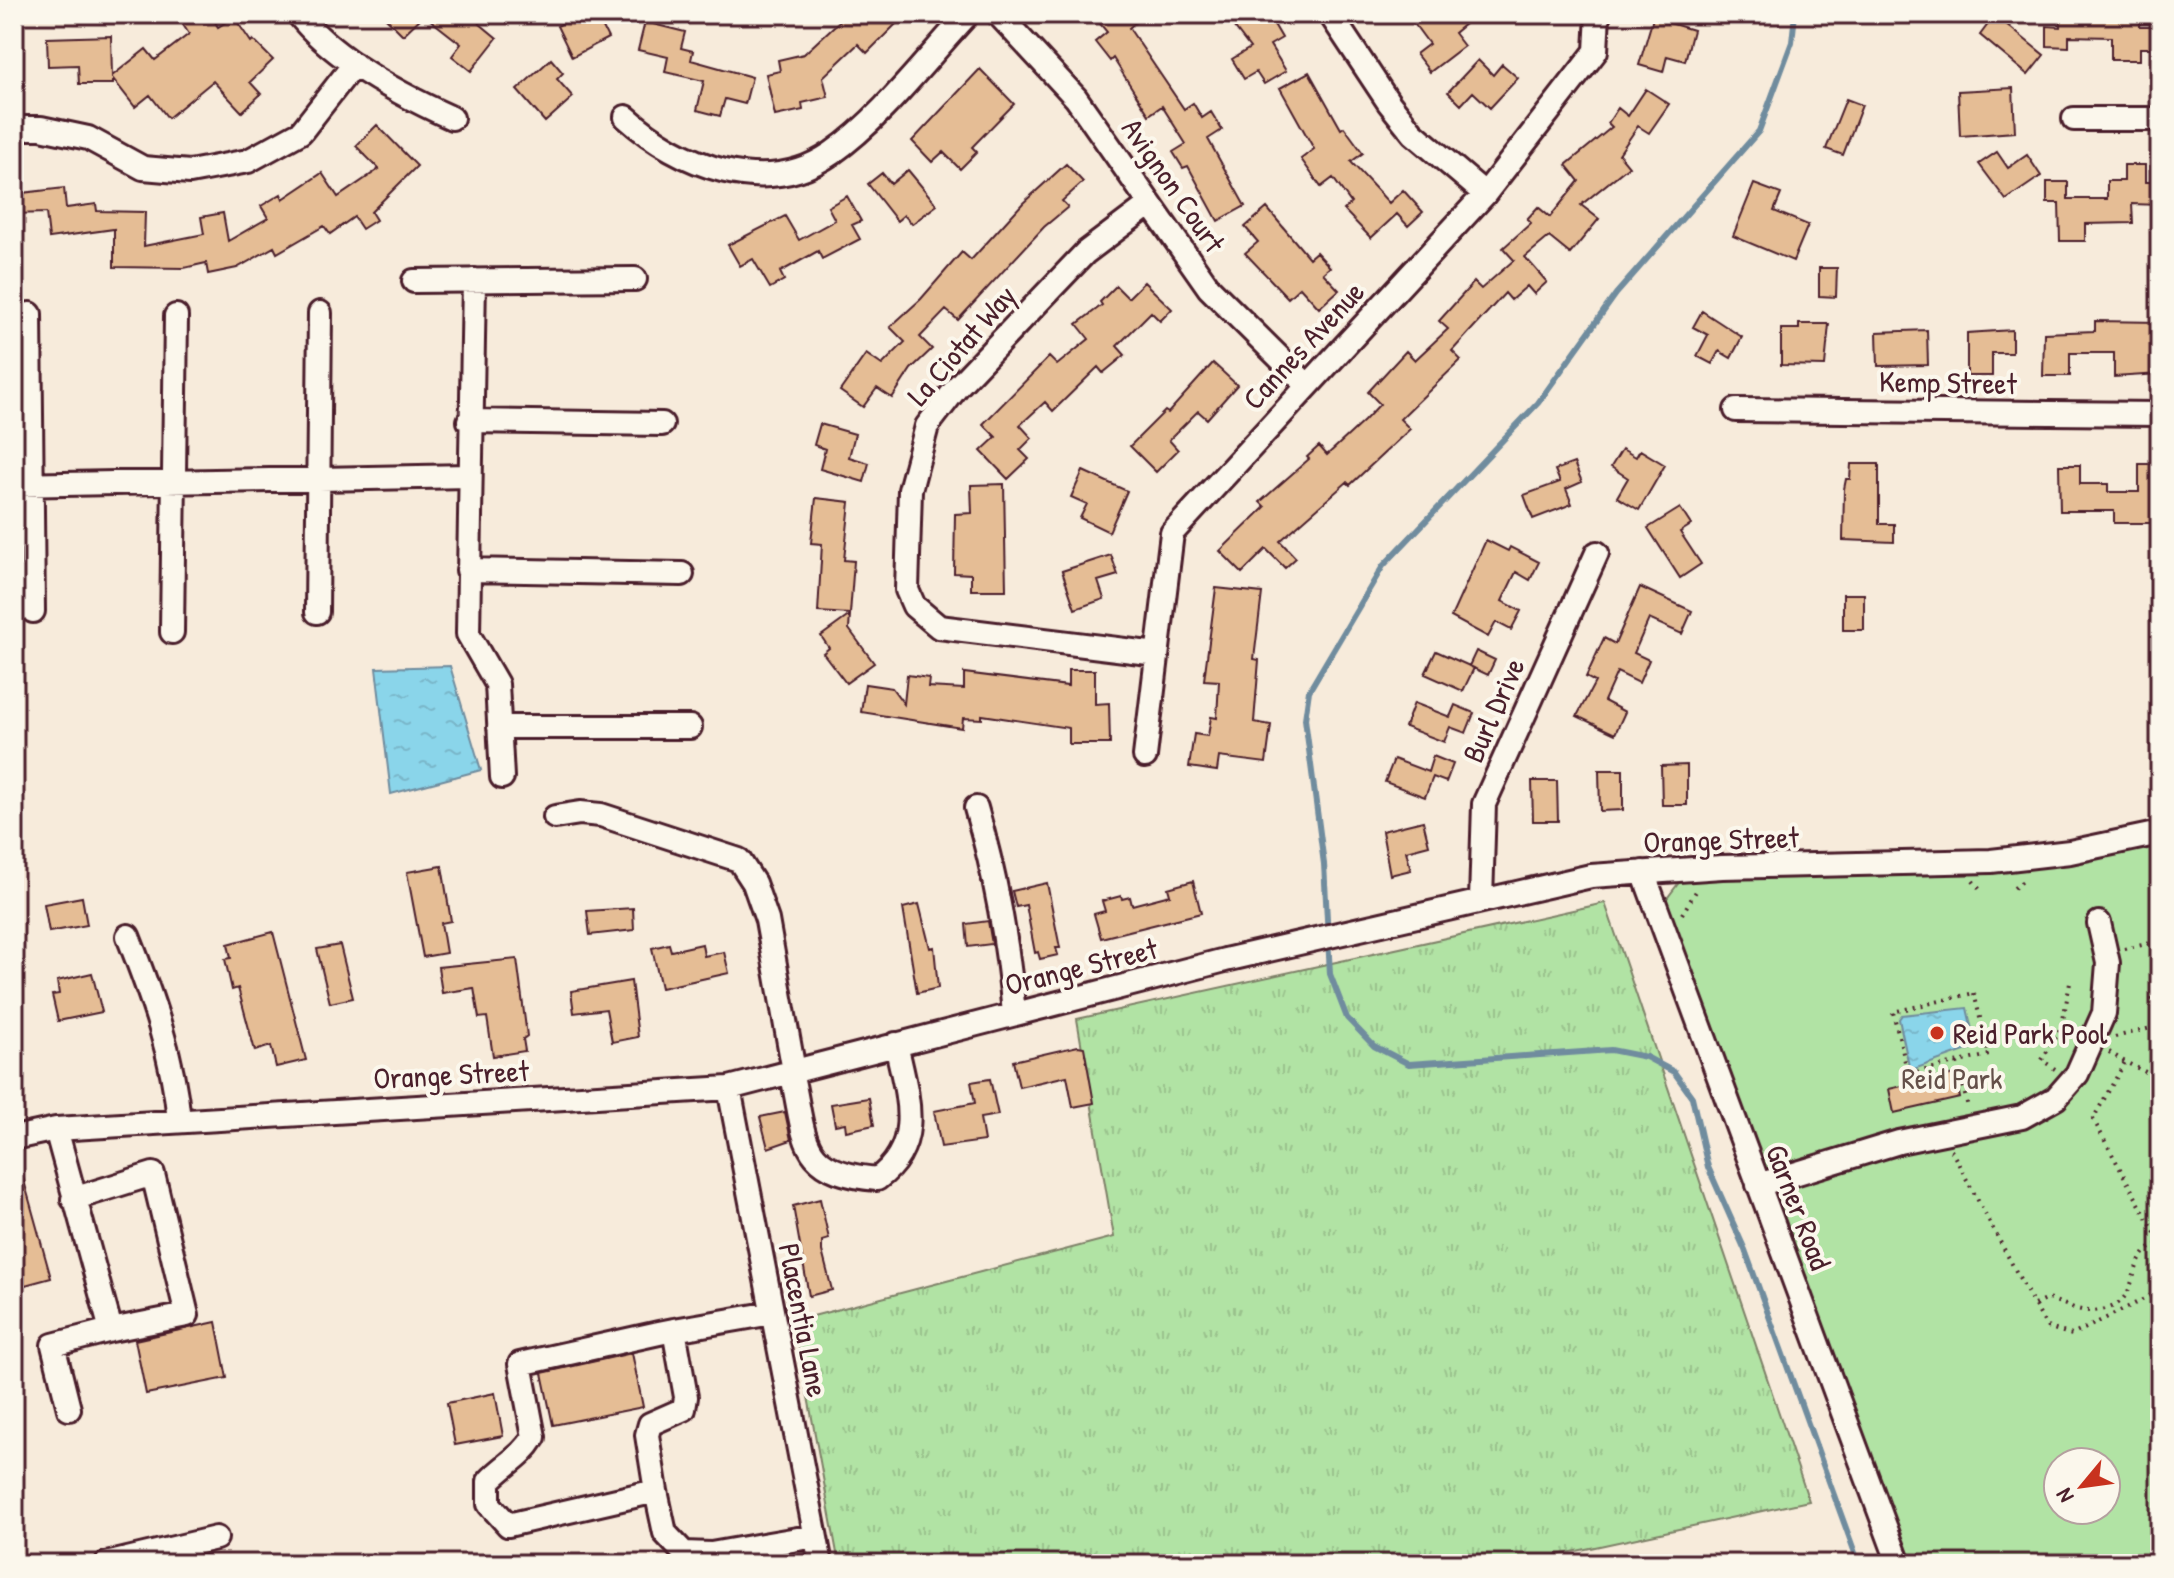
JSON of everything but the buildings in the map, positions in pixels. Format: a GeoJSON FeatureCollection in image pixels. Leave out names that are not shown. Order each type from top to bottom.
{"type":"FeatureCollection","features":[{"type":"Feature","properties":{"kind":"street"},"geometry":{"type":"LineString","coordinates":[[298,14],[354,64],[417,102],[452,118]]}},
{"type":"Feature","properties":{"kind":"street"},"geometry":{"type":"LineString","coordinates":[[626,117],[669,150],[724,171],[754,175],[806,165],[829,155],[863,127],[968,14]]}},
{"type":"Feature","properties":{"kind":"street","name":"Avignon Court"},"geometry":{"type":"LineString","coordinates":[[998,14],[1076,98],[1209,288],[1307,385]]}},
{"type":"Feature","properties":{"kind":"street"},"geometry":{"type":"LineString","coordinates":[[1330,14],[1389,103],[1413,133],[1485,194]]}},
{"type":"Feature","properties":{"kind":"street","name":"Cannes Avenue"},"geometry":{"type":"LineString","coordinates":[[1145,756],[1172,533],[1485,194],[1596,51],[1598,14]]}},
{"type":"Feature","properties":{"kind":"street"},"geometry":{"type":"LineString","coordinates":[[14,128],[41,128],[88,138],[143,168],[190,172],[248,161],[301,132],[354,64]]}},
{"type":"Feature","properties":{"kind":"street"},"geometry":{"type":"LineString","coordinates":[[2074,119],[2160,119]]}},
{"type":"Feature","properties":{"kind":"street","name":"La Ciotat Way"},"geometry":{"type":"LineString","coordinates":[[1150,204],[1097,241],[941,404],[927,426],[913,468],[907,590],[914,606],[939,627],[1157,654]]}},
{"type":"Feature","properties":{"kind":"street"},"geometry":{"type":"LineString","coordinates":[[414,281],[635,279]]}},
{"type":"Feature","properties":{"kind":"street"},"geometry":{"type":"LineString","coordinates":[[474,280],[468,476],[468,634],[497,684],[502,777]]}},
{"type":"Feature","properties":{"kind":"street"},"geometry":{"type":"LineString","coordinates":[[317,612],[320,313]]}},
{"type":"Feature","properties":{"kind":"street"},"geometry":{"type":"LineString","coordinates":[[30,314],[23,485],[33,611]]}},
{"type":"Feature","properties":{"kind":"street"},"geometry":{"type":"LineString","coordinates":[[172,632],[176,316]]}},
{"type":"Feature","properties":{"kind":"street","name":"Kemp Street"},"geometry":{"type":"LineString","coordinates":[[1736,410],[2160,414]]}},
{"type":"Feature","properties":{"kind":"street"},"geometry":{"type":"LineString","coordinates":[[469,421],[662,424]]}},
{"type":"Feature","properties":{"kind":"street"},"geometry":{"type":"LineString","coordinates":[[23,485],[468,476]]}},
{"type":"Feature","properties":{"kind":"street","name":"Burl Drive"},"geometry":{"type":"LineString","coordinates":[[1481,900],[1484,804],[1597,553]]}},
{"type":"Feature","properties":{"kind":"street"},"geometry":{"type":"LineString","coordinates":[[468,570],[682,574]]}},
{"type":"Feature","properties":{"kind":"street"},"geometry":{"type":"LineString","coordinates":[[499,727],[690,727]]}},
{"type":"Feature","properties":{"kind":"street"},"geometry":{"type":"LineString","coordinates":[[976,808],[997,882],[1008,946],[1014,1014]]}},
{"type":"Feature","properties":{"kind":"street"},"geometry":{"type":"LineString","coordinates":[[555,817],[580,813],[601,815],[739,860],[754,883],[767,920],[792,1071],[812,1157],[824,1167],[848,1176],[877,1179],[895,1166],[908,1139],[906,1091],[896,1044]]}},
{"type":"Feature","properties":{"kind":"street","name":"Orange Street"},"geometry":{"type":"LineString","coordinates":[[14,1138],[56,1129],[179,1120],[729,1088],[1320,938],[1591,876],[1991,861],[2070,852],[2160,833]]}},
{"type":"Feature","properties":{"kind":"street","name":"Garner Road"},"geometry":{"type":"LineString","coordinates":[[1643,872],[1899,1564]]}},
{"type":"Feature","properties":{"kind":"street"},"geometry":{"type":"LineString","coordinates":[[1758,1185],[1899,1142],[2022,1117],[2047,1105],[2077,1074],[2104,1013],[2108,963],[2099,923]]}},
{"type":"Feature","properties":{"kind":"street"},"geometry":{"type":"LineString","coordinates":[[128,936],[159,1014],[175,1076],[179,1120]]}},
{"type":"Feature","properties":{"kind":"street","name":"Placentia Lane"},"geometry":{"type":"LineString","coordinates":[[729,1088],[821,1564]]}},
{"type":"Feature","properties":{"kind":"street"},"geometry":{"type":"LineString","coordinates":[[56,1129],[111,1330]]}},
{"type":"Feature","properties":{"kind":"street"},"geometry":{"type":"LineString","coordinates":[[69,1409],[53,1345],[187,1315],[153,1174],[73,1199]]}},
{"type":"Feature","properties":{"kind":"street"},"geometry":{"type":"LineString","coordinates":[[656,1491],[508,1525],[489,1504],[489,1481],[502,1467],[522,1457],[534,1437],[520,1364],[674,1330],[772,1313]]}},
{"type":"Feature","properties":{"kind":"street"},"geometry":{"type":"LineString","coordinates":[[674,1330],[686,1397],[684,1409],[650,1424],[647,1435],[665,1533],[684,1553],[711,1554],[815,1536]]}},
{"type":"Feature","properties":{"kind":"street"},"geometry":{"type":"LineString","coordinates":[[106,1564],[216,1538]]}},
{"type":"Feature","properties":{"kind":"path"},"geometry":{"type":"LineString","coordinates":[[1964,880],[1973,881],[1981,891]]}},
{"type":"Feature","properties":{"kind":"path"},"geometry":{"type":"LineString","coordinates":[[1680,917],[1701,884]]}},
{"type":"Feature","properties":{"kind":"path"},"geometry":{"type":"LineString","coordinates":[[2059,1074],[2042,1060],[2062,1025],[2070,983]]}},
{"type":"Feature","properties":{"kind":"path"},"geometry":{"type":"LineString","coordinates":[[1974,993],[1989,1055],[1957,1063],[1908,1074],[1893,1012],[1974,993]]}},
{"type":"Feature","properties":{"kind":"path"},"geometry":{"type":"LineString","coordinates":[[2160,997],[2152,999],[2159,1026],[2115,1037],[2108,1048],[2125,1062],[2160,1079]]}},
{"type":"Feature","properties":{"kind":"path"},"geometry":{"type":"LineString","coordinates":[[2034,1305],[2047,1299],[2092,1311],[2108,1307],[2126,1295],[2141,1257],[2160,1242],[2093,1119],[2125,1062]]}},
{"type":"Feature","properties":{"kind":"path"},"geometry":{"type":"LineString","coordinates":[[1957,1063],[1968,1107]]}},
{"type":"Feature","properties":{"kind":"path"},"geometry":{"type":"LineString","coordinates":[[1955,1109],[1979,1105]]}},
{"type":"Feature","properties":{"kind":"path"},"geometry":{"type":"LineString","coordinates":[[1949,1147],[2047,1327],[2072,1335],[2160,1291]]}},
{"type":"Feature","properties":{"kind":"green space","name":"Reid Park"},"geometry":{"type":"Polygon","coordinates":[[[2160,842],[2160,1564],[1908,1564],[1662,905],[1684,876],[2160,842]]]}},
{"type":"Feature","properties":{"kind":"green space"},"geometry":{"type":"Polygon","coordinates":[[[1605,903],[1809,1501],[1516,1564],[839,1564],[794,1321],[1114,1237],[1077,1019],[1605,903]]]}},
{"type":"Feature","properties":{"kind":"water"},"geometry":{"type":"Polygon","coordinates":[[[450,666],[481,770],[391,794],[376,668],[450,666]]]}},
{"type":"Feature","properties":{"kind":"water","name":"Reid Park Pool"},"geometry":{"type":"Polygon","coordinates":[[[1967,1008],[1976,1047],[1914,1069],[1909,1066],[1899,1019],[1902,1015],[1967,1008]]]}},
{"type":"Feature","properties":{"kind":"waterway"},"geometry":{"type":"LineString","coordinates":[[1795,14],[1792,42],[1759,131],[1616,294],[1538,403],[1383,566],[1309,691],[1305,719],[1324,864],[1330,974],[1347,1018],[1374,1046],[1409,1064],[1611,1050],[1646,1057],[1674,1072],[1692,1097],[1708,1167],[1745,1250],[1859,1564]]}},
{"type":"Feature","properties":{"kind":"place","name":"Reid Park Pool"},"geometry":{"type":"Point","coordinates":[1937,1033]}}]}
